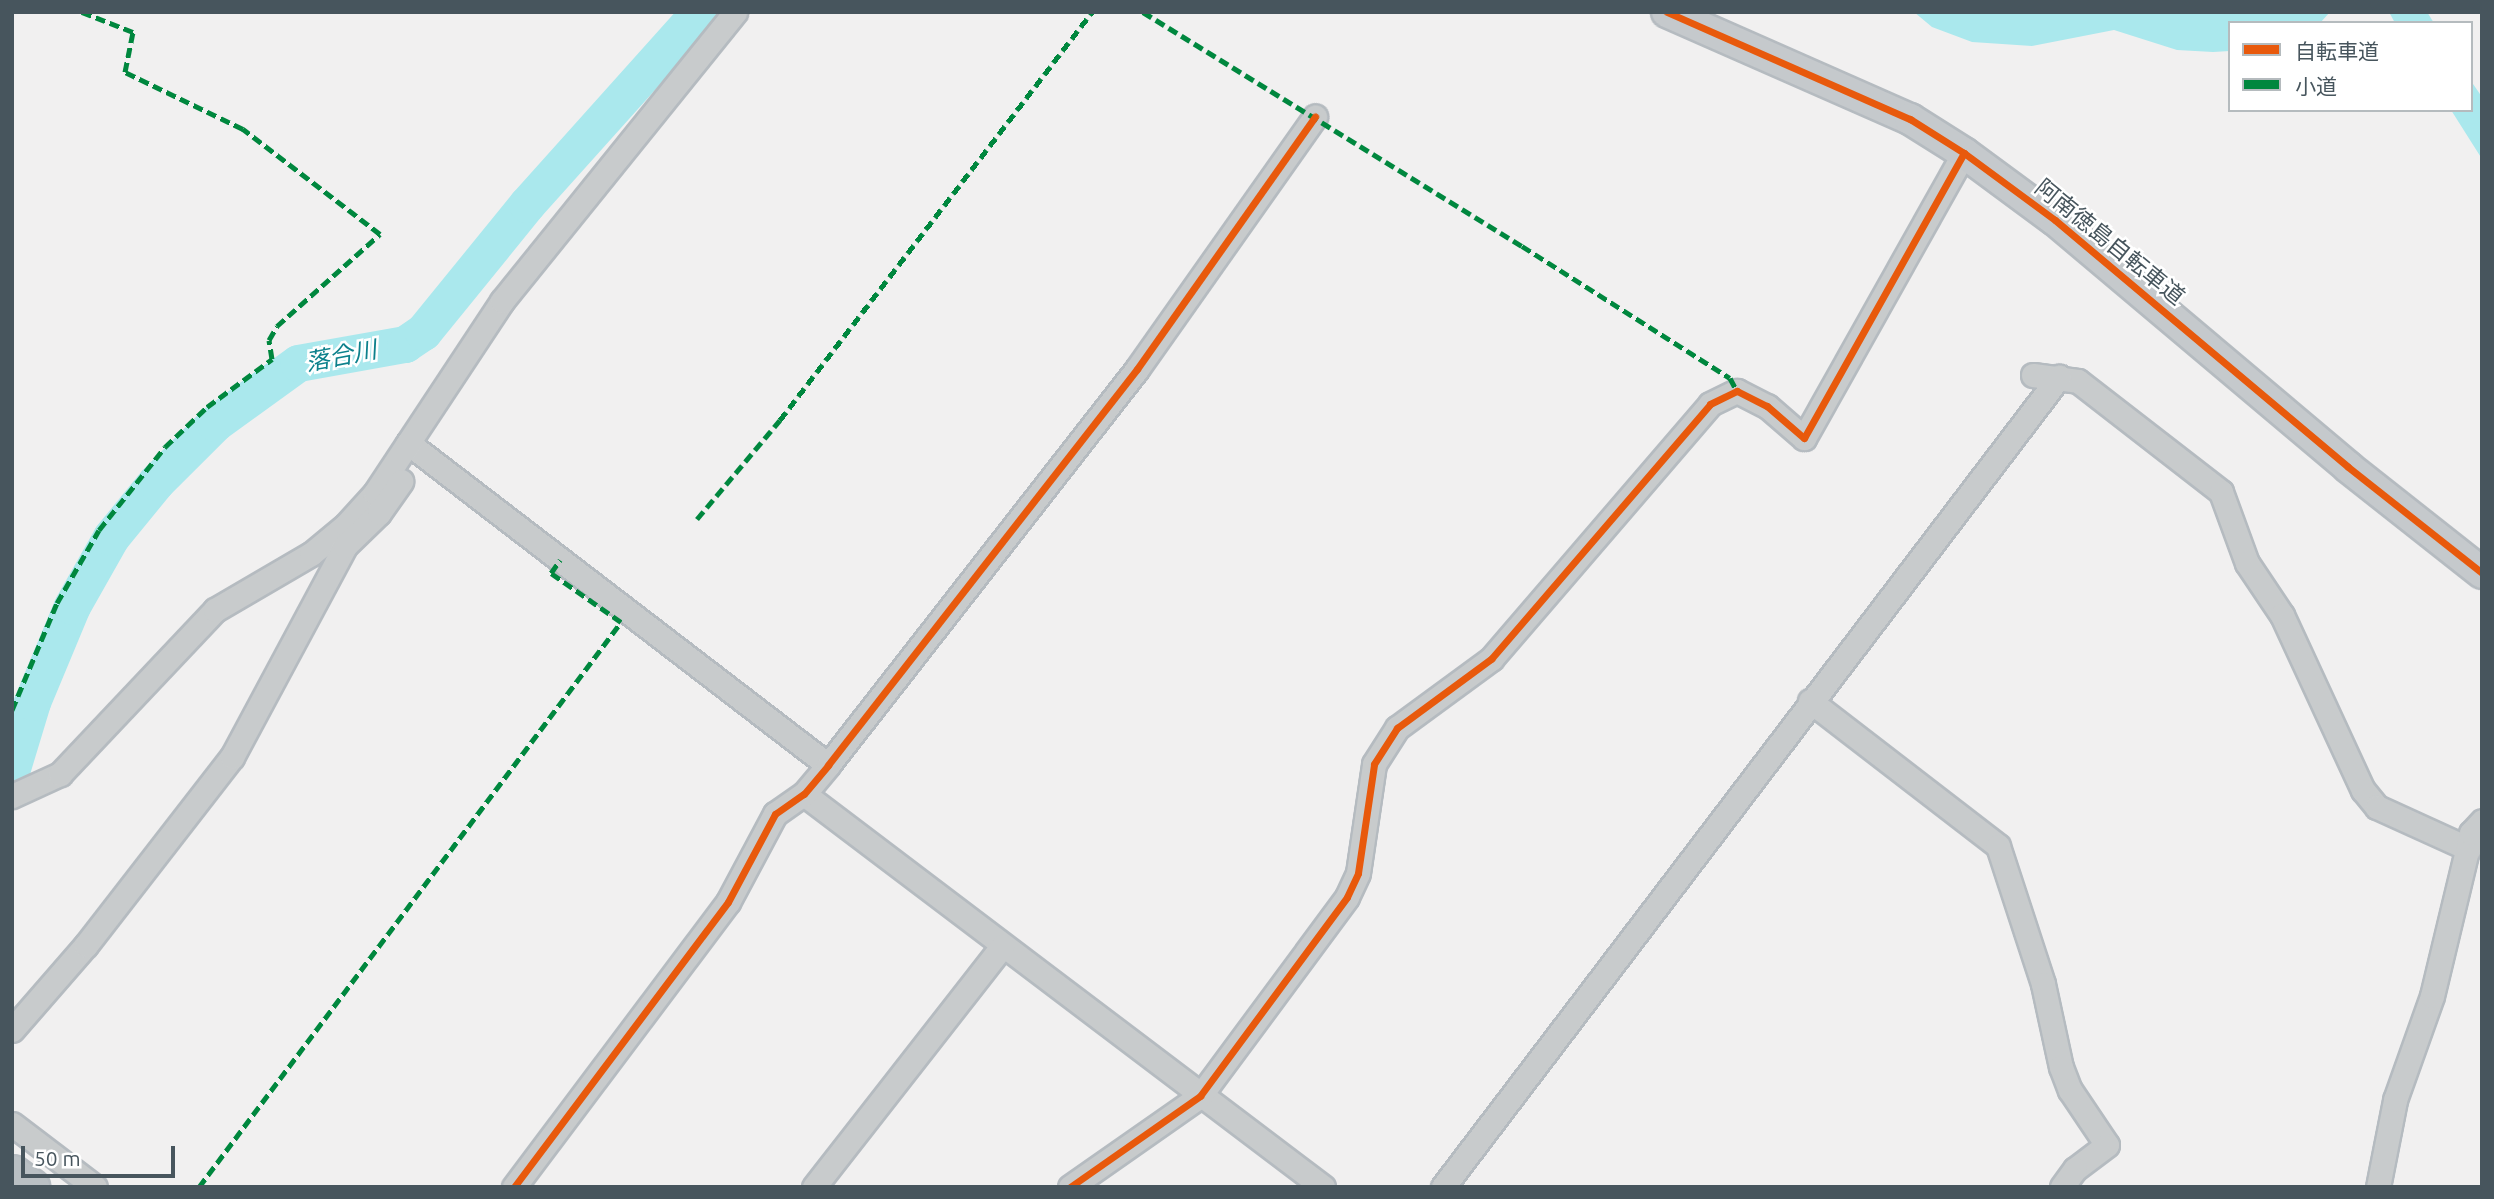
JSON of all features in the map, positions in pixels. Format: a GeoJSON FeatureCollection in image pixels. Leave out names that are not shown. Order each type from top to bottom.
{"type":"FeatureCollection","features":[{"type":"Feature","properties":{"kind":"highway"},"geometry":{"type":"LineString","coordinates":[[12,1173],[31,1187]]}},
{"type":"Feature","properties":{"kind":"main road","name":"阿南徳島自転車道"},"geometry":{"type":"LineString","coordinates":[[1667,12],[1898,114],[1964,153],[2055,220],[2482,573]]}},
{"type":"Feature","properties":{"kind":"street"},"geometry":{"type":"LineString","coordinates":[[12,1030],[86,945],[232,757],[345,546],[379,513],[414,447],[502,301],[735,12]]}},
{"type":"Feature","properties":{"kind":"street"},"geometry":{"type":"LineString","coordinates":[[514,1187],[728,902],[775,814],[804,794],[828,765],[1137,369],[1315,117]]}},
{"type":"Feature","properties":{"kind":"street"},"geometry":{"type":"LineString","coordinates":[[1070,1187],[1200,1096],[1347,897],[1359,873],[1374,764],[1397,728],[1491,659],[1710,404],[1737,391],[1767,406],[1804,438],[1964,153]]}},
{"type":"Feature","properties":{"kind":"street"},"geometry":{"type":"LineString","coordinates":[[2033,375],[2078,381],[2221,492],[2246,563],[2283,615],[2363,790],[2376,807],[2469,849]]}},
{"type":"Feature","properties":{"kind":"street"},"geometry":{"type":"LineString","coordinates":[[1443,1187],[2059,377]]}},
{"type":"Feature","properties":{"kind":"street"},"geometry":{"type":"LineString","coordinates":[[414,447],[828,765]]}},
{"type":"Feature","properties":{"kind":"street"},"geometry":{"type":"LineString","coordinates":[[18,794],[60,774],[215,610],[311,554],[346,525],[414,447]]}},
{"type":"Feature","properties":{"kind":"street"},"geometry":{"type":"LineString","coordinates":[[1810,701],[1998,846],[2043,984],[2065,1078],[2107,1145],[2075,1169],[2062,1187]]}},
{"type":"Feature","properties":{"kind":"street"},"geometry":{"type":"LineString","coordinates":[[804,794],[1323,1187]]}},
{"type":"Feature","properties":{"kind":"street"},"geometry":{"type":"LineString","coordinates":[[2378,1187],[2395,1100],[2432,996],[2469,849],[2480,823]]}},
{"type":"Feature","properties":{"kind":"street"},"geometry":{"type":"LineString","coordinates":[[814,1187],[1002,946]]}},
{"type":"Feature","properties":{"kind":"street"},"geometry":{"type":"LineString","coordinates":[[12,1124],[95,1187]]}},
{"type":"Feature","properties":{"kind":"water"},"geometry":{"type":"Polygon","coordinates":[[[1914,12],[2330,12],[2322,21],[2228,21],[2228,51],[2213,52],[2177,50],[2114,30],[2032,46],[1972,42],[1932,27],[1914,12]]]}},
{"type":"Feature","properties":{"kind":"water"},"geometry":{"type":"Polygon","coordinates":[[[2389,12],[2427,12],[2433,21],[2394,21],[2389,12]]]}},
{"type":"Feature","properties":{"kind":"water"},"geometry":{"type":"Polygon","coordinates":[[[2473,84],[2482,97],[2482,159],[2452,112],[2473,112],[2473,84]]]}},
{"type":"Feature","properties":{"kind":"waterway","name":"落合川"},"geometry":{"type":"LineString","coordinates":[[12,768],[32,702],[72,606],[111,537],[156,482],[215,423],[298,363],[405,344],[423,332],[527,204],[699,12]]}},
{"type":"Feature","properties":{"kind":"marked path"},"geometry":{"type":"LineString","coordinates":[[12,710],[57,603],[99,530],[165,447],[207,407],[272,359],[269,340],[277,326],[380,234],[243,129],[125,72],[133,32],[82,12]]}},
{"type":"Feature","properties":{"kind":"marked path"},"geometry":{"type":"LineString","coordinates":[[697,519],[780,420],[1092,12]]}},
{"type":"Feature","properties":{"kind":"marked path"},"geometry":{"type":"LineString","coordinates":[[1143,12],[1730,378],[1737,391]]}},
{"type":"Feature","properties":{"kind":"marked path"},"geometry":{"type":"LineString","coordinates":[[199,1187],[621,622],[551,573],[560,560]]}},
{"type":"Feature","properties":{"kind":"cycle path"},"geometry":{"type":"LineString","coordinates":[[1667,12],[1910,119],[1964,153],[2055,220],[2348,467],[2482,573]]}},
{"type":"Feature","properties":{"kind":"cycle path"},"geometry":{"type":"LineString","coordinates":[[514,1187],[728,902],[775,814],[804,794],[828,765],[1137,369],[1315,117]]}},
{"type":"Feature","properties":{"kind":"cycle path"},"geometry":{"type":"LineString","coordinates":[[1070,1187],[1200,1096],[1347,897],[1358,873],[1374,764],[1397,728],[1491,659],[1710,404],[1737,391],[1767,406],[1804,438],[1964,153]]}}]}
